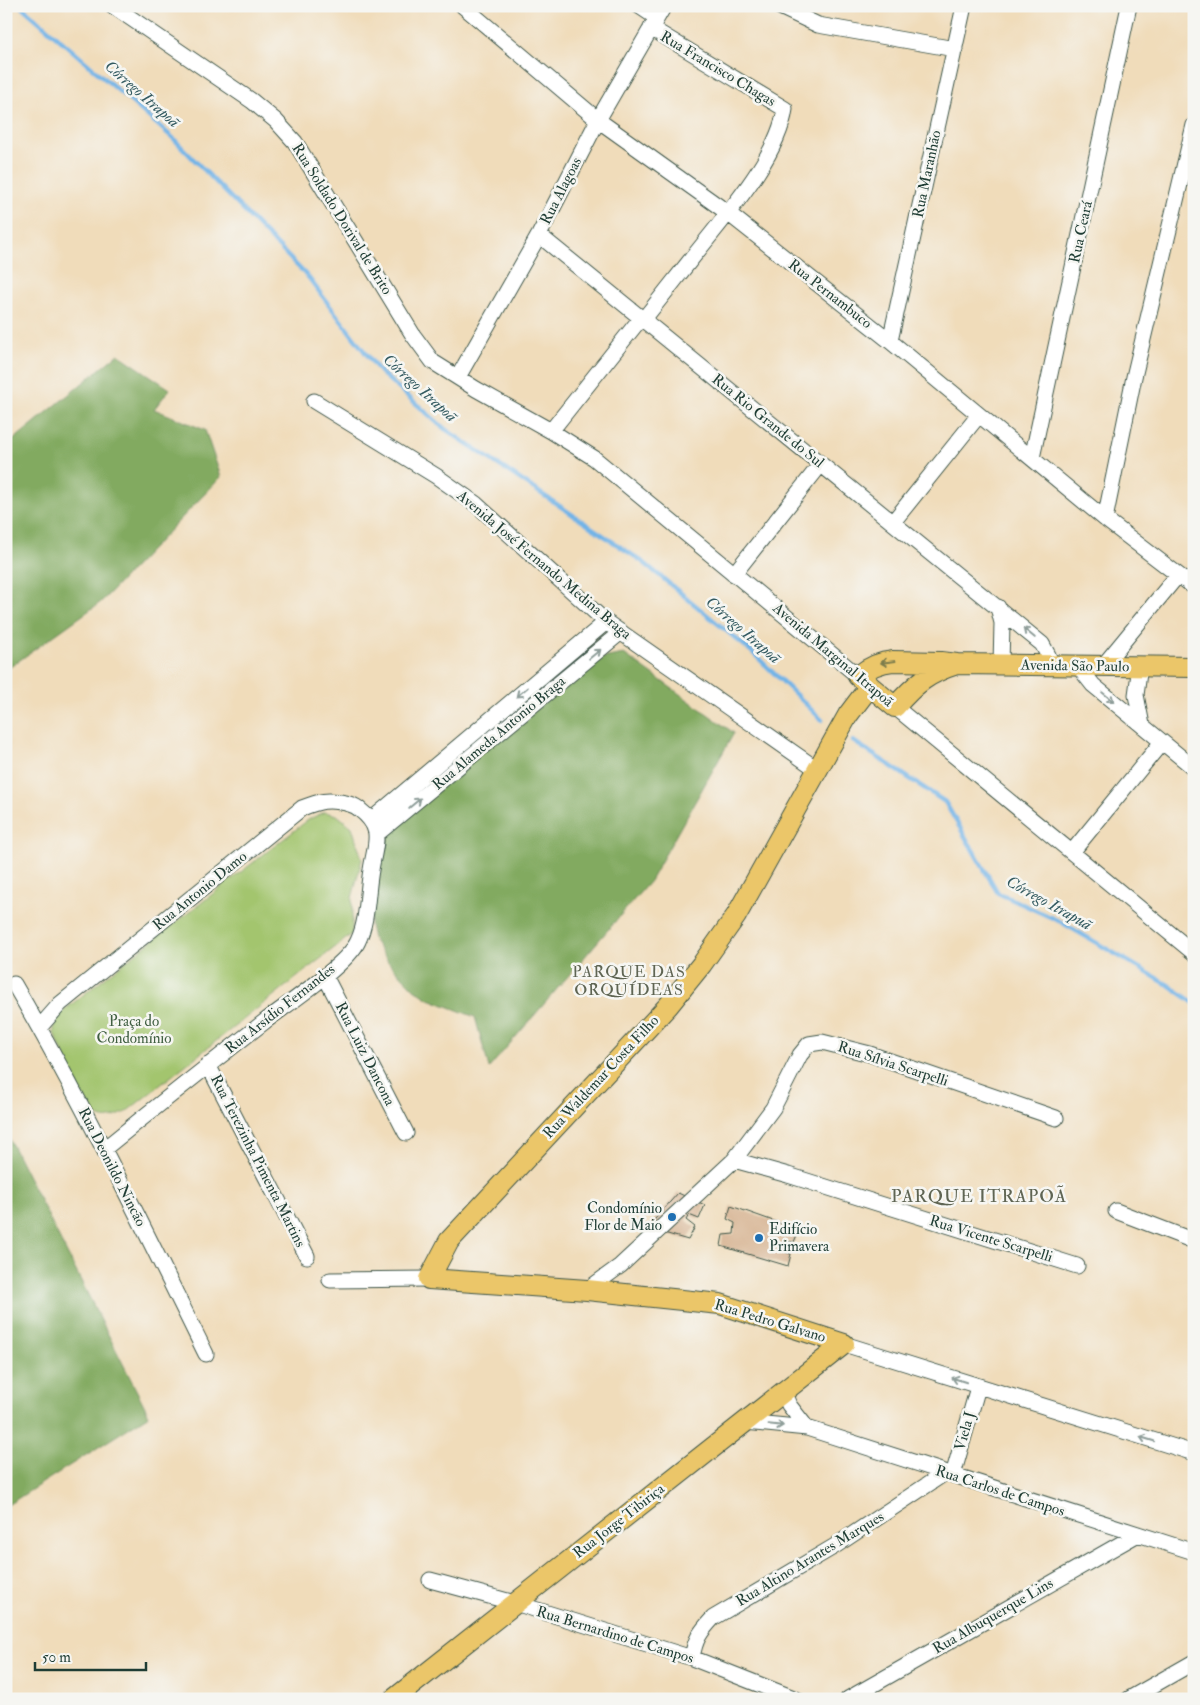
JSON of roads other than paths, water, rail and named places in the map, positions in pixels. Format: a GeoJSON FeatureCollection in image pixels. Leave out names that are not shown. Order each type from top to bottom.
{"type":"FeatureCollection","features":[{"type":"Feature","properties":{"kind":"main road","name":"Avenida São Paulo"},"geometry":{"type":"LineString","coordinates":[[864,681],[869,667],[886,661],[1001,665],[1194,667]]}},
{"type":"Feature","properties":{"kind":"main road","name":"Avenida São Paulo"},"geometry":{"type":"LineString","coordinates":[[895,707],[916,683],[928,675],[957,664]]}},
{"type":"Feature","properties":{"kind":"main road","name":"Avenida Marginal Itrapoã"},"geometry":{"type":"LineString","coordinates":[[864,681],[895,707]]}},
{"type":"Feature","properties":{"kind":"main road","name":"Rua Waldemar Costa Filho"},"geometry":{"type":"LineString","coordinates":[[428,1280],[449,1241],[668,1006],[702,964],[736,916],[848,715],[864,681]]}},
{"type":"Feature","properties":{"kind":"main road","name":"Rua Pedro Galvano"},"geometry":{"type":"LineString","coordinates":[[428,1280],[587,1290],[720,1304],[844,1344]]}},
{"type":"Feature","properties":{"kind":"main road","name":"Rua Jorge Tibiriça"},"geometry":{"type":"LineString","coordinates":[[394,1699],[844,1344]]}},
{"type":"Feature","properties":{"kind":"street","name":"Rua Soldado Dorival de Brito"},"geometry":{"type":"LineString","coordinates":[[113,6],[252,101],[295,142],[413,335],[433,362],[458,376]]}},
{"type":"Feature","properties":{"kind":"street","name":"Rua Pernambuco"},"geometry":{"type":"LineString","coordinates":[[463,6],[598,120],[728,213],[890,341],[1105,519],[1194,587]]}},
{"type":"Feature","properties":{"kind":"street","name":"Rua Francisco Chagas"},"geometry":{"type":"LineString","coordinates":[[639,6],[785,109],[784,120],[777,138],[728,213]]}},
{"type":"Feature","properties":{"kind":"street"},"geometry":{"type":"LineString","coordinates":[[778,6],[818,25],[955,49]]}},
{"type":"Feature","properties":{"kind":"street","name":"Rua Maranhão"},"geometry":{"type":"LineString","coordinates":[[890,341],[964,6]]}},
{"type":"Feature","properties":{"kind":"street","name":"Rua Ceará"},"geometry":{"type":"LineString","coordinates":[[1032,458],[1129,6]]}},
{"type":"Feature","properties":{"kind":"street","name":"Rua Alagoas"},"geometry":{"type":"LineString","coordinates":[[458,376],[539,235],[598,120],[657,17]]}},
{"type":"Feature","properties":{"kind":"street"},"geometry":{"type":"LineString","coordinates":[[1105,519],[1134,377],[1194,125]]}},
{"type":"Feature","properties":{"kind":"street"},"geometry":{"type":"LineString","coordinates":[[551,431],[728,213]]}},
{"type":"Feature","properties":{"kind":"street","name":"Rua Rio Grande do Sul"},"geometry":{"type":"LineString","coordinates":[[539,235],[998,607],[1042,644],[1051,665]]}},
{"type":"Feature","properties":{"kind":"street","name":"Avenida Marginal Itrapoã"},"geometry":{"type":"LineString","coordinates":[[458,376],[476,389],[551,431],[594,458],[864,681]]}},
{"type":"Feature","properties":{"kind":"street","name":"Avenida José Fernando Medina Braga"},"geometry":{"type":"LineString","coordinates":[[314,401],[436,476],[476,504],[606,622],[818,770]]}},
{"type":"Feature","properties":{"kind":"street"},"geometry":{"type":"LineString","coordinates":[[893,522],[979,415]]}},
{"type":"Feature","properties":{"kind":"street"},"geometry":{"type":"LineString","coordinates":[[734,574],[822,464]]}},
{"type":"Feature","properties":{"kind":"street"},"geometry":{"type":"LineString","coordinates":[[1103,666],[1178,575]]}},
{"type":"Feature","properties":{"kind":"street"},"geometry":{"type":"LineString","coordinates":[[998,607],[1002,622],[1001,665]]}},
{"type":"Feature","properties":{"kind":"street","name":"Rua Alameda Antonio Braga"},"geometry":{"type":"LineString","coordinates":[[374,826],[606,622]]}},
{"type":"Feature","properties":{"kind":"street","name":"Rua Alameda Antonio Braga"},"geometry":{"type":"LineString","coordinates":[[374,826],[621,632]]}},
{"type":"Feature","properties":{"kind":"street"},"geometry":{"type":"LineString","coordinates":[[1078,666],[1093,685],[1194,768]]}},
{"type":"Feature","properties":{"kind":"street"},"geometry":{"type":"LineString","coordinates":[[1140,666],[1136,695],[1142,725]]}},
{"type":"Feature","properties":{"kind":"street","name":"Avenida Marginal Itrapoã"},"geometry":{"type":"LineString","coordinates":[[895,707],[1194,953]]}},
{"type":"Feature","properties":{"kind":"street"},"geometry":{"type":"LineString","coordinates":[[1072,852],[1162,742]]}},
{"type":"Feature","properties":{"kind":"street","name":"Rua Antonio Damo"},"geometry":{"type":"LineString","coordinates":[[39,1028],[60,1004],[302,808],[317,802],[330,800],[356,806],[374,826]]}},
{"type":"Feature","properties":{"kind":"street","name":"Rua Arsídio Fernandes"},"geometry":{"type":"LineString","coordinates":[[104,1149],[208,1065],[325,976],[358,942],[363,922],[374,826]]}},
{"type":"Feature","properties":{"kind":"street","name":"Rua Luiz Dancona"},"geometry":{"type":"LineString","coordinates":[[325,976],[406,1133]]}},
{"type":"Feature","properties":{"kind":"street","name":"Rua Deonildo Nincão"},"geometry":{"type":"LineString","coordinates":[[14,984],[104,1149],[206,1354]]}},
{"type":"Feature","properties":{"kind":"street","name":"Rua Sílvia Scarpelli"},"geometry":{"type":"LineString","coordinates":[[587,1290],[620,1266],[734,1160],[773,1108],[800,1055],[809,1044],[822,1042],[870,1054],[1056,1118]]}},
{"type":"Feature","properties":{"kind":"street","name":"Rua Terezinha Pimenta Martins"},"geometry":{"type":"LineString","coordinates":[[208,1065],[307,1256]]}},
{"type":"Feature","properties":{"kind":"street","name":"Rua Vicente Scarpelli"},"geometry":{"type":"LineString","coordinates":[[734,1160],[788,1175],[1076,1266]]}},
{"type":"Feature","properties":{"kind":"street"},"geometry":{"type":"LineString","coordinates":[[1116,1211],[1194,1241]]}},
{"type":"Feature","properties":{"kind":"street"},"geometry":{"type":"LineString","coordinates":[[620,1266],[620,1294]]}},
{"type":"Feature","properties":{"kind":"street","name":"Rua Pedro Galvano"},"geometry":{"type":"LineString","coordinates":[[330,1280],[428,1280]]}},
{"type":"Feature","properties":{"kind":"street","name":"Rua Pedro Galvano"},"geometry":{"type":"LineString","coordinates":[[844,1344],[1194,1453]]}},
{"type":"Feature","properties":{"kind":"street","name":"Viela J"},"geometry":{"type":"LineString","coordinates":[[949,1474],[978,1387]]}},
{"type":"Feature","properties":{"kind":"street"},"geometry":{"type":"LineString","coordinates":[[784,1392],[789,1405],[807,1428]]}},
{"type":"Feature","properties":{"kind":"street","name":"Rua Carlos de Campos"},"geometry":{"type":"LineString","coordinates":[[745,1422],[807,1428],[1194,1552]]}},
{"type":"Feature","properties":{"kind":"street","name":"Rua Altino Arantes Marques"},"geometry":{"type":"LineString","coordinates":[[692,1658],[694,1642],[700,1632],[713,1618],[836,1546],[949,1474]]}},
{"type":"Feature","properties":{"kind":"street","name":"Rua Albuquerque Lins"},"geometry":{"type":"LineString","coordinates":[[848,1699],[1138,1534]]}},
{"type":"Feature","properties":{"kind":"street","name":"Rua Bernardino de Campos"},"geometry":{"type":"LineString","coordinates":[[430,1580],[515,1603],[692,1658],[796,1699]]}},
{"type":"Feature","properties":{"kind":"street"},"geometry":{"type":"LineString","coordinates":[[1129,1699],[1194,1662]]}},
{"type":"Feature","properties":{"kind":"waterway","name":"Córrego Itrapoã"},"geometry":{"type":"LineString","coordinates":[[21,6],[173,138],[308,277],[380,372],[445,429],[643,562],[751,651],[822,720]]}},
{"type":"Feature","properties":{"kind":"waterway","name":"Córrego Itrapuã"},"geometry":{"type":"LineString","coordinates":[[853,741],[945,802],[998,893],[1061,922],[1170,986],[1194,1003]]}},
{"type":"Feature","properties":{"kind":"place","name":"Condomínio Flor de Maio"},"geometry":{"type":"Point","coordinates":[672,1217]}},
{"type":"Feature","properties":{"kind":"place","name":"Edifício Primavera"},"geometry":{"type":"Point","coordinates":[759,1238]}},
{"type":"Feature","properties":{"kind":"district","name":"PARQUE DAS ORQUÍDEAS"},"geometry":{"type":"Point","coordinates":[629,981]}},
{"type":"Feature","properties":{"kind":"district","name":"PARQUE ITRAPOÃ"},"geometry":{"type":"Point","coordinates":[979,1196]}},
{"type":"Feature","properties":{"kind":"park label","name":"Praça do Condomínio"},"geometry":{"type":"Point","coordinates":[134,1030]}}]}
